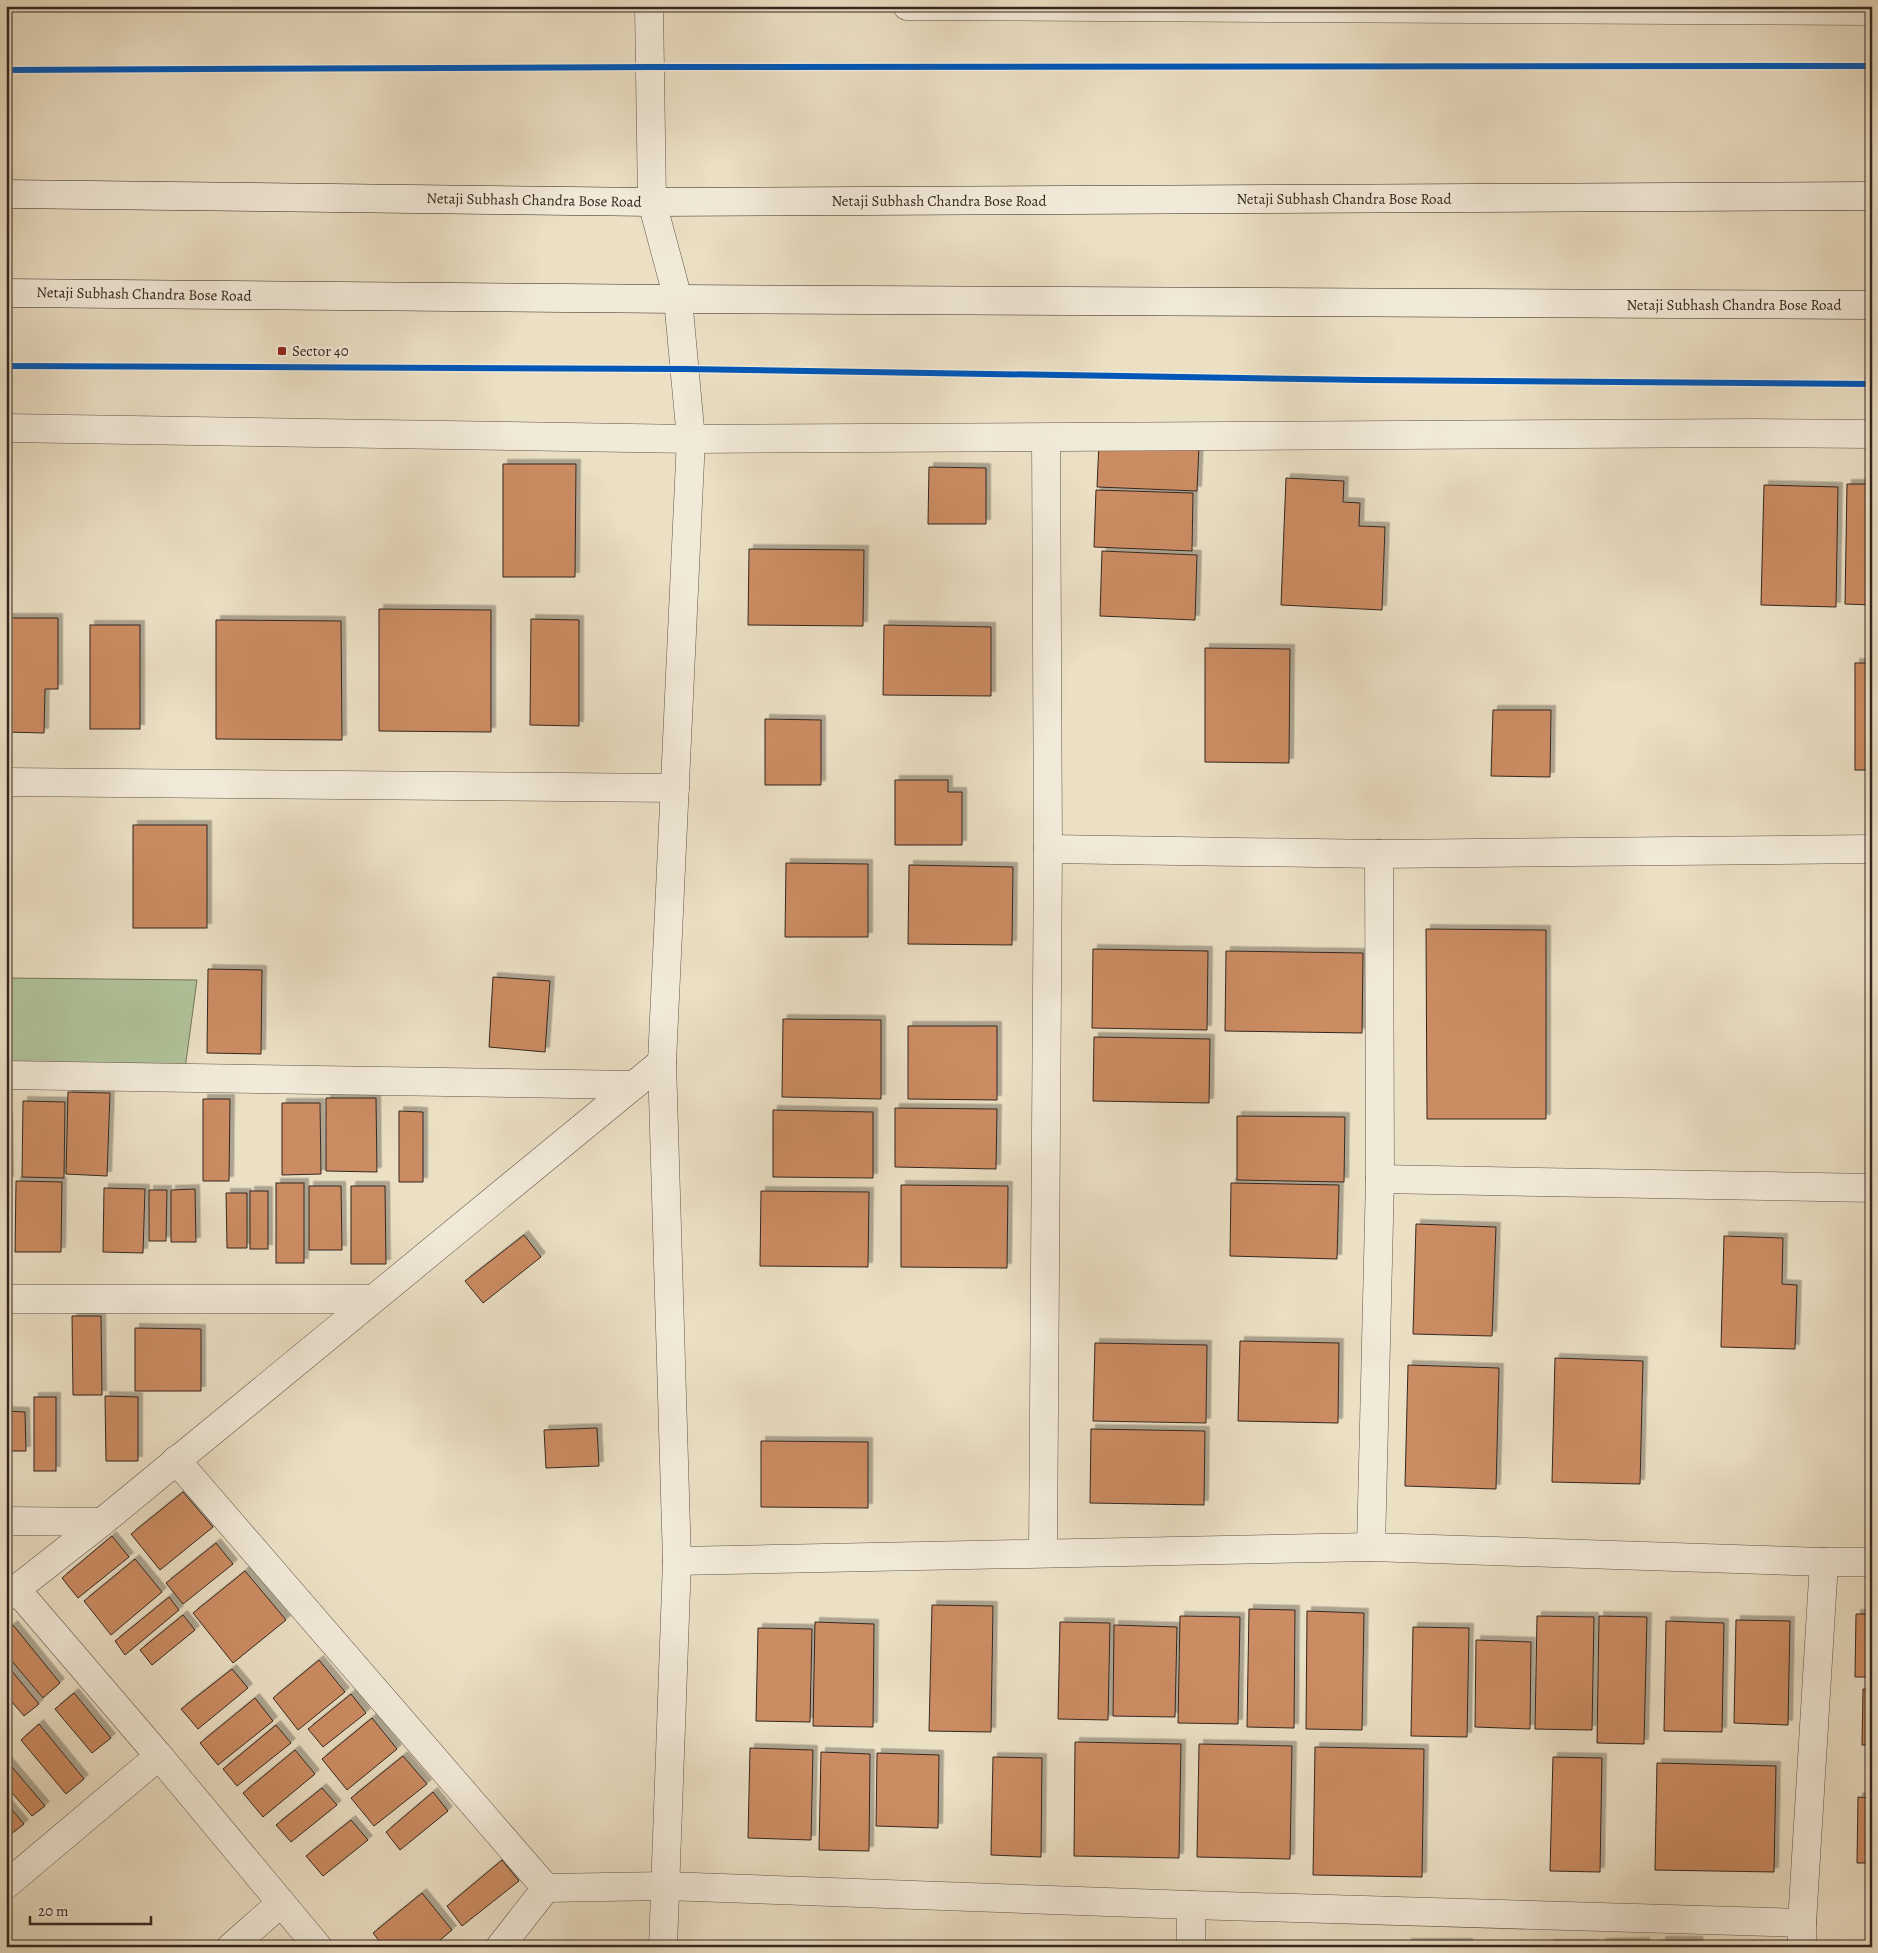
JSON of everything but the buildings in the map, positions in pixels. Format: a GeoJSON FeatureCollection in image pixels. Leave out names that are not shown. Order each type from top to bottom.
{"type":"FeatureCollection","features":[{"type":"Feature","properties":{"kind":"street"},"geometry":{"type":"LineString","coordinates":[[649,6],[652,202],[678,299],[691,439],[662,1062],[677,1561],[663,1947]]}},
{"type":"Feature","properties":{"kind":"street"},"geometry":{"type":"LineString","coordinates":[[907,6],[1872,11]]}},
{"type":"Feature","properties":{"kind":"street","name":"Netaji Subhash Chandra Bose Road"},"geometry":{"type":"LineString","coordinates":[[6,194],[652,202],[1872,196]]}},
{"type":"Feature","properties":{"kind":"street","name":"Netaji Subhash Chandra Bose Road"},"geometry":{"type":"LineString","coordinates":[[6,293],[678,299],[1872,305]]}},
{"type":"Feature","properties":{"kind":"street"},"geometry":{"type":"LineString","coordinates":[[6,428],[691,439],[1872,434]]}},
{"type":"Feature","properties":{"kind":"street"},"geometry":{"type":"LineString","coordinates":[[1043,1554],[1048,849],[1046,438]]}},
{"type":"Feature","properties":{"kind":"street"},"geometry":{"type":"LineString","coordinates":[[6,782],[674,788]]}},
{"type":"Feature","properties":{"kind":"street"},"geometry":{"type":"LineString","coordinates":[[1048,849],[1379,854],[1872,849]]}},
{"type":"Feature","properties":{"kind":"street"},"geometry":{"type":"LineString","coordinates":[[1371,1547],[1380,1179],[1379,854]]}},
{"type":"Feature","properties":{"kind":"street"},"geometry":{"type":"LineString","coordinates":[[318,1947],[159,1756],[11,1593],[102,1522],[371,1299],[662,1062]]}},
{"type":"Feature","properties":{"kind":"street"},"geometry":{"type":"LineString","coordinates":[[6,1075],[634,1085]]}},
{"type":"Feature","properties":{"kind":"street"},"geometry":{"type":"LineString","coordinates":[[1380,1179],[1872,1188]]}},
{"type":"Feature","properties":{"kind":"street"},"geometry":{"type":"LineString","coordinates":[[6,1299],[371,1299]]}},
{"type":"Feature","properties":{"kind":"street"},"geometry":{"type":"LineString","coordinates":[[176,1460],[546,1888]]}},
{"type":"Feature","properties":{"kind":"street"},"geometry":{"type":"LineString","coordinates":[[6,1521],[102,1522]]}},
{"type":"Feature","properties":{"kind":"street"},"geometry":{"type":"LineString","coordinates":[[677,1561],[1371,1547],[1872,1562]]}},
{"type":"Feature","properties":{"kind":"street"},"geometry":{"type":"LineString","coordinates":[[546,1888],[665,1886],[1191,1905],[1802,1935],[1824,1562]]}},
{"type":"Feature","properties":{"kind":"street"},"geometry":{"type":"LineString","coordinates":[[6,1885],[159,1756]]}},
{"type":"Feature","properties":{"kind":"street"},"geometry":{"type":"LineString","coordinates":[[500,1947],[546,1888]]}},
{"type":"Feature","properties":{"kind":"street"},"geometry":{"type":"LineString","coordinates":[[231,1947],[280,1903]]}},
{"type":"Feature","properties":{"kind":"street"},"geometry":{"type":"LineString","coordinates":[[1191,1905],[1191,1947]]}},
{"type":"Feature","properties":{"kind":"green space"},"geometry":{"type":"Polygon","coordinates":[[[6,978],[197,980],[185,1069],[6,1065],[6,978]]]}},
{"type":"Feature","properties":{"kind":"cycle path"},"geometry":{"type":"LineString","coordinates":[[6,70],[650,67],[1872,66]]}},
{"type":"Feature","properties":{"kind":"cycle path"},"geometry":{"type":"LineString","coordinates":[[6,366],[684,369],[1366,380],[1872,384]]}},
{"type":"Feature","properties":{"kind":"place","name":"Sector 40"},"geometry":{"type":"Point","coordinates":[282,351]}}]}
